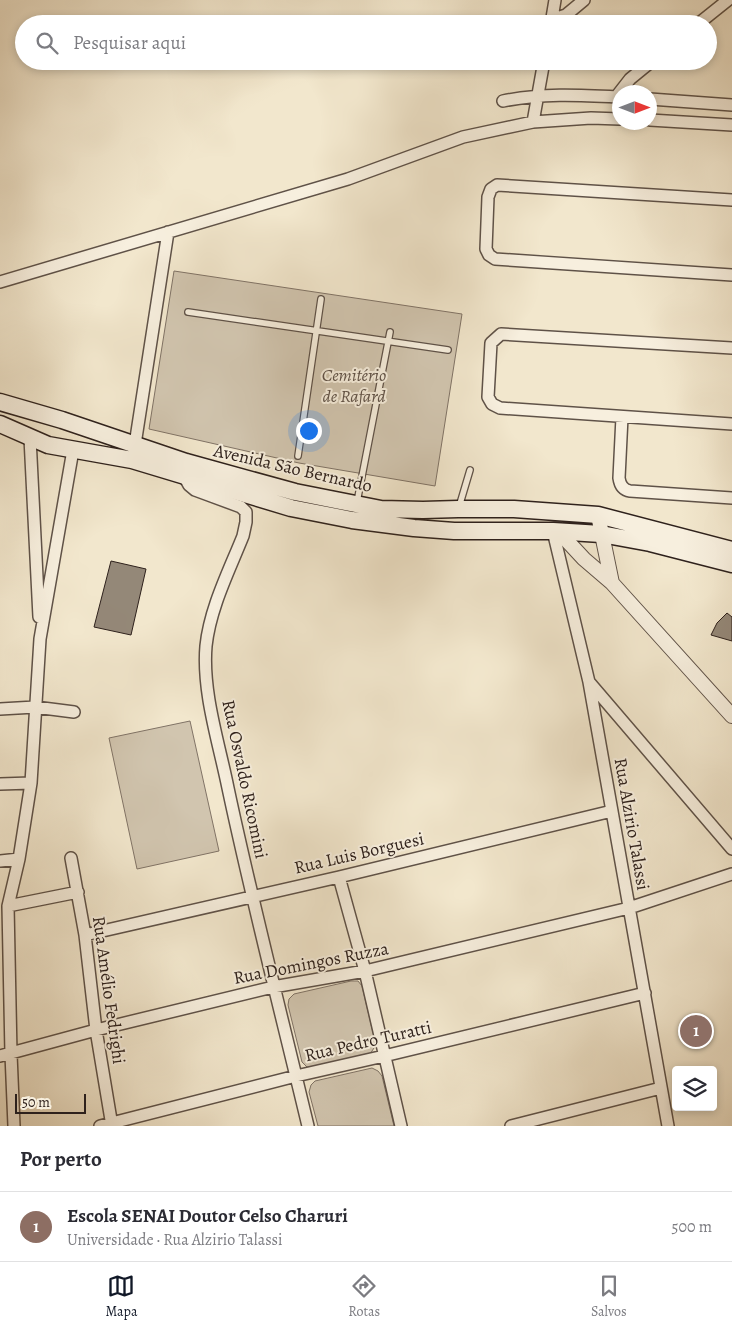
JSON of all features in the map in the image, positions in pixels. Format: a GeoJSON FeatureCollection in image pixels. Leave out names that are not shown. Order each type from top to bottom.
{"type":"FeatureCollection","features":[{"type":"Feature","properties":{"kind":"main road","name":"Avenida São Bernardo"},"geometry":{"type":"LineString","coordinates":[[0,402],[71,424],[184,476],[291,508],[352,520],[414,528],[454,531],[556,531],[601,534],[650,543],[732,564]]}},
{"type":"Feature","properties":{"kind":"main road"},"geometry":{"type":"LineString","coordinates":[[30,438],[38,413]]}},
{"type":"Feature","properties":{"kind":"main road","name":"Avenida São Bernardo"},"geometry":{"type":"LineString","coordinates":[[0,424],[30,438],[73,450],[133,453],[186,462],[295,492],[380,509],[514,509],[598,515],[732,550]]}},
{"type":"Feature","properties":{"kind":"main road"},"geometry":{"type":"LineString","coordinates":[[71,424],[73,450]]}},
{"type":"Feature","properties":{"kind":"main road"},"geometry":{"type":"LineString","coordinates":[[291,508],[295,492]]}},
{"type":"Feature","properties":{"kind":"main road"},"geometry":{"type":"LineString","coordinates":[[454,531],[458,509]]}},
{"type":"Feature","properties":{"kind":"street"},"geometry":{"type":"LineString","coordinates":[[552,15],[555,0]]}},
{"type":"Feature","properties":{"kind":"street"},"geometry":{"type":"LineString","coordinates":[[566,15],[584,0]]}},
{"type":"Feature","properties":{"kind":"street"},"geometry":{"type":"LineString","coordinates":[[709,15],[728,0]]}},
{"type":"Feature","properties":{"kind":"street"},"geometry":{"type":"LineString","coordinates":[[533,122],[542,70]]}},
{"type":"Feature","properties":{"kind":"street"},"geometry":{"type":"LineString","coordinates":[[626,85],[641,70]]}},
{"type":"Feature","properties":{"kind":"street"},"geometry":{"type":"LineString","coordinates":[[503,102],[537,95],[571,94],[612,97]]}},
{"type":"Feature","properties":{"kind":"street"},"geometry":{"type":"LineString","coordinates":[[657,100],[732,105]]}},
{"type":"Feature","properties":{"kind":"street"},"geometry":{"type":"LineString","coordinates":[[0,282],[348,179],[464,137],[533,122],[591,118],[612,119]]}},
{"type":"Feature","properties":{"kind":"street"},"geometry":{"type":"LineString","coordinates":[[657,120],[732,125]]}},
{"type":"Feature","properties":{"kind":"street"},"geometry":{"type":"LineString","coordinates":[[732,200],[497,185],[491,189],[488,197],[486,250],[491,257],[499,260],[732,275]]}},
{"type":"Feature","properties":{"kind":"street"},"geometry":{"type":"LineString","coordinates":[[133,453],[168,232]]}},
{"type":"Feature","properties":{"kind":"street"},"geometry":{"type":"LineString","coordinates":[[732,348],[505,334],[496,336],[491,343],[488,397],[496,407],[732,424]]}},
{"type":"Feature","properties":{"kind":"street"},"geometry":{"type":"LineString","coordinates":[[622,417],[619,478],[621,485],[625,489],[630,491],[732,498]]}},
{"type":"Feature","properties":{"kind":"street"},"geometry":{"type":"LineString","coordinates":[[30,438],[40,639]]}},
{"type":"Feature","properties":{"kind":"street"},"geometry":{"type":"LineString","coordinates":[[14,1126],[5,1055],[8,906],[19,858],[31,783],[40,639],[73,450]]}},
{"type":"Feature","properties":{"kind":"street","name":"Rua Osvaldo Ricomini"},"geometry":{"type":"LineString","coordinates":[[184,476],[189,485],[195,490],[241,507],[246,512],[243,536],[210,620],[206,646],[206,672],[211,708],[252,896],[308,1126]]}},
{"type":"Feature","properties":{"kind":"street"},"geometry":{"type":"LineString","coordinates":[[598,515],[612,583]]}},
{"type":"Feature","properties":{"kind":"street"},"geometry":{"type":"LineString","coordinates":[[556,531],[612,583],[732,716]]}},
{"type":"Feature","properties":{"kind":"street","name":"Rua Alzirio Talassi"},"geometry":{"type":"LineString","coordinates":[[556,531],[589,682],[668,1126]]}},
{"type":"Feature","properties":{"kind":"street"},"geometry":{"type":"LineString","coordinates":[[589,682],[732,848]]}},
{"type":"Feature","properties":{"kind":"street"},"geometry":{"type":"LineString","coordinates":[[0,709],[35,707],[74,712]]}},
{"type":"Feature","properties":{"kind":"street"},"geometry":{"type":"LineString","coordinates":[[0,784],[31,783]]}},
{"type":"Feature","properties":{"kind":"street","name":"Rua Luis Borguesi"},"geometry":{"type":"LineString","coordinates":[[85,935],[612,811]]}},
{"type":"Feature","properties":{"kind":"street"},"geometry":{"type":"LineString","coordinates":[[0,861],[19,858]]}},
{"type":"Feature","properties":{"kind":"street","name":"Rua Amélio Fedrighi"},"geometry":{"type":"LineString","coordinates":[[71,858],[85,935],[108,1125]]}},
{"type":"Feature","properties":{"kind":"street","name":"Rua Domingos Ruzza"},"geometry":{"type":"LineString","coordinates":[[5,1055],[96,1030],[273,987],[364,971],[629,908],[732,874]]}},
{"type":"Feature","properties":{"kind":"street"},"geometry":{"type":"LineString","coordinates":[[338,877],[364,971],[401,1126]]}},
{"type":"Feature","properties":{"kind":"street"},"geometry":{"type":"LineString","coordinates":[[8,906],[78,892]]}},
{"type":"Feature","properties":{"kind":"street","name":"Rua Pedro Turatti"},"geometry":{"type":"LineString","coordinates":[[108,1125],[296,1076],[645,993]]}},
{"type":"Feature","properties":{"kind":"street"},"geometry":{"type":"LineString","coordinates":[[511,1126],[661,1088]]}},
{"type":"Feature","properties":{"kind":"lane"},"geometry":{"type":"LineString","coordinates":[[298,456],[322,299]]}},
{"type":"Feature","properties":{"kind":"lane"},"geometry":{"type":"LineString","coordinates":[[188,312],[448,350]]}},
{"type":"Feature","properties":{"kind":"lane"},"geometry":{"type":"LineString","coordinates":[[357,504],[390,332]]}},
{"type":"Feature","properties":{"kind":"lane"},"geometry":{"type":"LineString","coordinates":[[458,509],[470,470]]}},
{"type":"Feature","properties":{"kind":"green space","name":"Cemitério de Rafard"},"geometry":{"type":"Polygon","coordinates":[[[174,271],[462,314],[435,486],[299,463],[149,429],[174,271]]]}},
{"type":"Feature","properties":{"kind":"green space"},"geometry":{"type":"Polygon","coordinates":[[[190,721],[219,851],[137,869],[109,738],[190,721]]]}},
{"type":"Feature","properties":{"kind":"green space"},"geometry":{"type":"Polygon","coordinates":[[[358,981],[362,986],[375,1041],[374,1048],[370,1054],[315,1068],[307,1067],[302,1062],[288,1005],[289,999],[294,994],[358,981]]]}},
{"type":"Feature","properties":{"kind":"green space"},"geometry":{"type":"Polygon","coordinates":[[[372,1068],[382,1076],[394,1126],[318,1126],[309,1092],[311,1085],[315,1081],[372,1068]]]}},
{"type":"Feature","properties":{"kind":"building"},"geometry":{"type":"Polygon","coordinates":[[[111,561],[146,569],[131,635],[94,627],[111,561]]]}},
{"type":"Feature","properties":{"kind":"building"},"geometry":{"type":"Polygon","coordinates":[[[727,613],[732,617],[732,641],[711,635],[717,623],[727,613]]]}},
{"type":"Feature","properties":{"kind":"place","name":"Escola SENAI Doutor Celso Charuri"},"geometry":{"type":"Point","coordinates":[696,1031]}}]}
